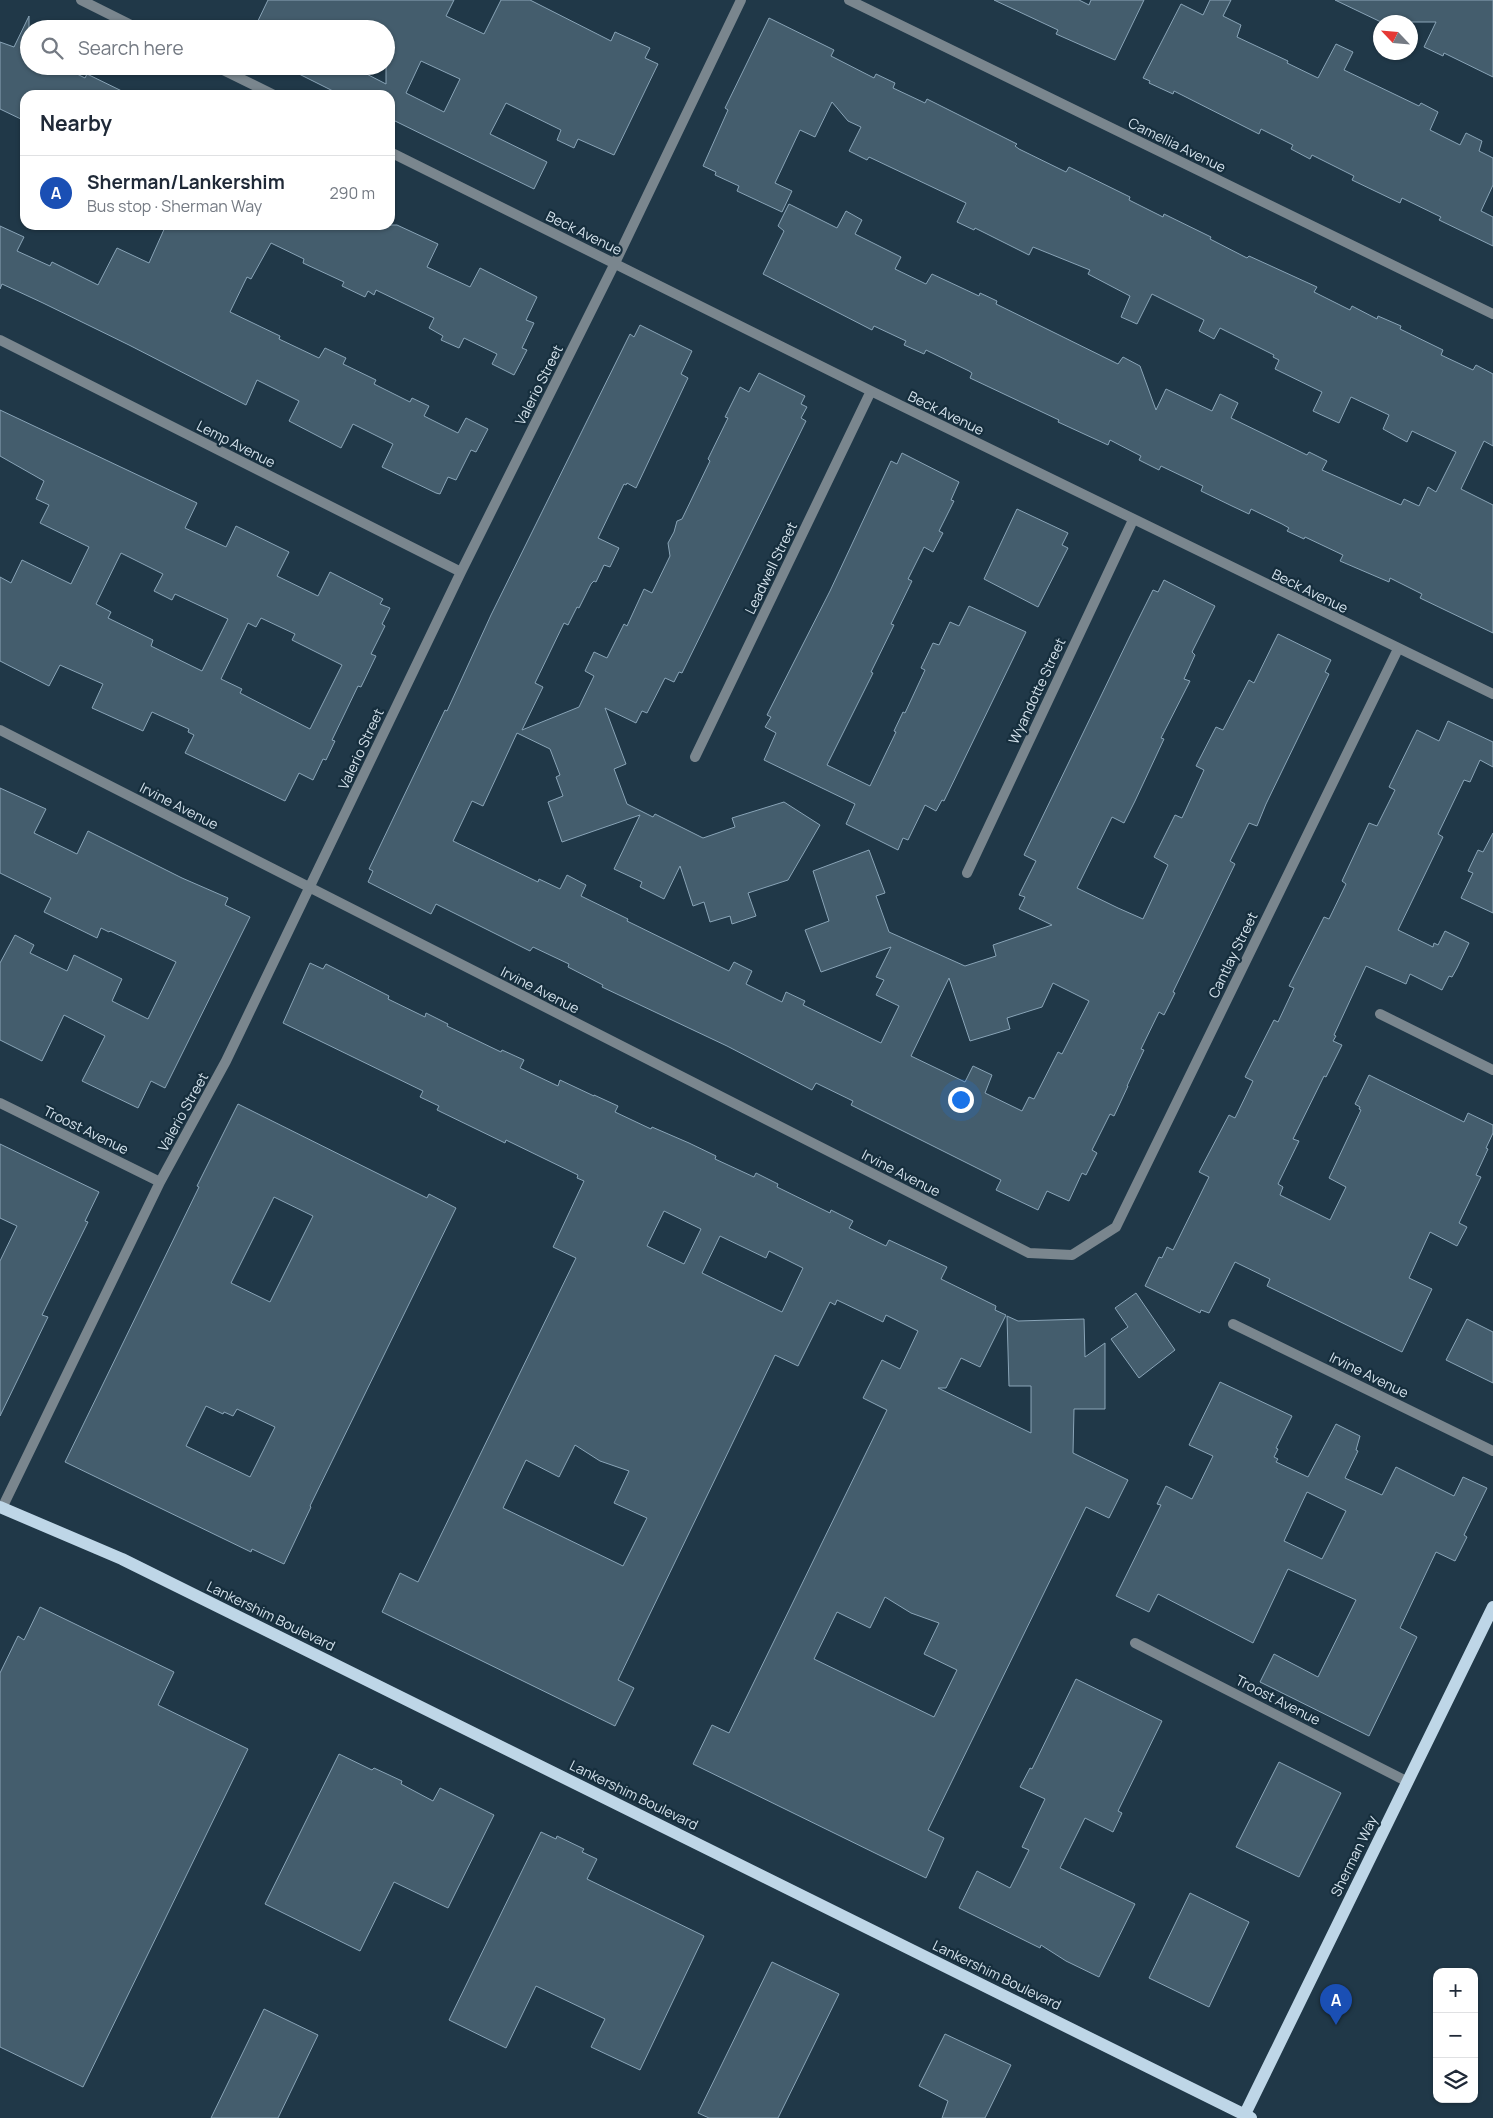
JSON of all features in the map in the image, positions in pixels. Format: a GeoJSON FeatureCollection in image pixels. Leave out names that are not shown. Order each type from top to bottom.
{"type":"FeatureCollection","features":[{"type":"Feature","properties":{"kind":"main road","name":"Lankershim Boulevard"},"geometry":{"type":"LineString","coordinates":[[1,1507],[130,1562],[1246,2117]]}},
{"type":"Feature","properties":{"kind":"main road","name":"Sherman Way"},"geometry":{"type":"LineString","coordinates":[[1246,2117],[1493,1607]]}},
{"type":"Feature","properties":{"kind":"street"},"geometry":{"type":"LineString","coordinates":[[81,0],[121,20]]}},
{"type":"Feature","properties":{"kind":"street","name":"Valerio Street"},"geometry":{"type":"LineString","coordinates":[[1,1507],[160,1182],[226,1061],[461,572],[615,263],[741,0]]}},
{"type":"Feature","properties":{"kind":"street","name":"Camellia Avenue"},"geometry":{"type":"LineString","coordinates":[[849,0],[1493,314]]}},
{"type":"Feature","properties":{"kind":"street"},"geometry":{"type":"LineString","coordinates":[[234,75],[264,90]]}},
{"type":"Feature","properties":{"kind":"street","name":"Beck Avenue"},"geometry":{"type":"LineString","coordinates":[[395,154],[1133,520],[1493,694]]}},
{"type":"Feature","properties":{"kind":"street","name":"Lemp Avenue"},"geometry":{"type":"LineString","coordinates":[[0,340],[461,572]]}},
{"type":"Feature","properties":{"kind":"street","name":"Leadwell Street"},"geometry":{"type":"LineString","coordinates":[[695,757],[871,391]]}},
{"type":"Feature","properties":{"kind":"street","name":"Wyandotte Street"},"geometry":{"type":"LineString","coordinates":[[967,873],[1133,520]]}},
{"type":"Feature","properties":{"kind":"street","name":"Cantlay Street"},"geometry":{"type":"LineString","coordinates":[[1072,1255],[1116,1227],[1398,649]]}},
{"type":"Feature","properties":{"kind":"street","name":"Irvine Avenue"},"geometry":{"type":"LineString","coordinates":[[0,730],[1029,1253],[1072,1255]]}},
{"type":"Feature","properties":{"kind":"street"},"geometry":{"type":"LineString","coordinates":[[1380,1014],[1493,1070]]}},
{"type":"Feature","properties":{"kind":"street","name":"Troost Avenue"},"geometry":{"type":"LineString","coordinates":[[0,1103],[160,1182]]}},
{"type":"Feature","properties":{"kind":"street","name":"Irvine Avenue"},"geometry":{"type":"LineString","coordinates":[[1233,1324],[1493,1451]]}},
{"type":"Feature","properties":{"kind":"street","name":"Troost Avenue"},"geometry":{"type":"LineString","coordinates":[[1135,1643],[1408,1782]]}},
{"type":"Feature","properties":{"kind":"building"},"geometry":{"type":"Polygon","coordinates":[[[268,0],[454,0],[446,16],[484,34],[501,0],[530,0],[611,41],[615,32],[650,48],[645,58],[658,64],[614,155],[578,139],[574,148],[557,140],[561,130],[506,103],[490,134],[547,162],[534,189],[395,121],[395,90],[331,90],[301,75],[368,75],[386,84],[386,75],[395,75],[395,20],[258,20],[268,0]],[[421,61],[406,93],[444,112],[460,79],[421,61]]]}},
{"type":"Feature","properties":{"kind":"building"},"geometry":{"type":"Polygon","coordinates":[[[994,0],[1079,0],[1089,5],[1091,0],[1144,0],[1115,60],[1056,34],[1058,30],[994,0]]]}},
{"type":"Feature","properties":{"kind":"building"},"geometry":{"type":"Polygon","coordinates":[[[1210,0],[1231,0],[1223,16],[1241,25],[1237,37],[1288,61],[1287,63],[1318,78],[1336,44],[1353,52],[1344,70],[1419,106],[1421,103],[1438,112],[1430,130],[1460,145],[1466,133],[1482,141],[1479,151],[1493,158],[1493,185],[1481,211],[1493,217],[1493,246],[1439,220],[1441,217],[1402,198],[1400,203],[1352,180],[1354,176],[1312,155],[1310,159],[1291,149],[1293,145],[1261,129],[1259,134],[1174,91],[1173,94],[1149,83],[1150,81],[1143,78],[1181,4],[1203,15],[1210,0]]]}},
{"type":"Feature","properties":{"kind":"building"},"geometry":{"type":"Polygon","coordinates":[[[1335,0],[1493,0],[1493,77],[1444,53],[1443,56],[1424,47],[1436,22],[1418,22],[1418,15],[1373,15],[1373,18],[1335,0]]]}},
{"type":"Feature","properties":{"kind":"building"},"geometry":{"type":"Polygon","coordinates":[[[769,18],[834,50],[831,56],[874,78],[876,74],[895,83],[893,88],[925,103],[927,99],[1017,144],[1015,146],[1019,149],[1066,172],[1069,167],[1130,197],[1129,200],[1163,217],[1164,214],[1211,237],[1210,239],[1247,258],[1249,256],[1317,287],[1314,292],[1350,310],[1352,306],[1377,319],[1378,316],[1401,326],[1400,329],[1443,350],[1441,355],[1473,370],[1476,365],[1493,374],[1493,446],[1484,441],[1461,489],[1493,505],[1493,633],[1420,598],[1422,594],[1390,578],[1389,582],[1340,561],[1343,555],[1305,537],[1304,539],[1287,531],[1289,528],[1282,524],[1251,509],[1249,514],[1232,506],[1201,491],[1203,486],[1161,466],[1159,470],[1139,460],[1141,456],[1110,440],[1108,445],[1058,422],[1059,420],[970,378],[972,373],[969,371],[926,350],[924,354],[904,345],[906,341],[874,326],[872,330],[763,274],[784,231],[778,226],[789,204],[837,228],[846,211],[862,220],[855,234],[901,257],[895,269],[926,284],[932,274],[979,296],[980,293],[997,301],[996,304],[1118,364],[1123,357],[1140,366],[1156,410],[1166,389],[1212,411],[1220,394],[1238,403],[1231,418],[1307,455],[1309,452],[1327,461],[1322,470],[1401,505],[1404,499],[1419,506],[1428,487],[1436,492],[1456,452],[1412,431],[1407,442],[1383,429],[1389,415],[1351,397],[1339,423],[1313,411],[1322,392],[1275,369],[1279,360],[1273,357],[1274,355],[1220,328],[1214,339],[1199,331],[1204,320],[1152,294],[1137,324],[1121,317],[1130,296],[1088,274],[1090,270],[1033,247],[1029,255],[975,228],[974,230],[957,222],[966,203],[869,157],[867,160],[849,151],[861,127],[848,121],[832,102],[815,137],[800,130],[775,183],[792,191],[782,212],[737,191],[739,186],[715,175],[716,172],[703,166],[728,110],[725,108],[769,18]]]}},
{"type":"Feature","properties":{"kind":"building"},"geometry":{"type":"Polygon","coordinates":[[[20,35],[20,75],[79,75],[85,78],[86,75],[89,75],[120,90],[20,90],[20,119],[0,109],[0,42],[14,47],[20,35]]]}},
{"type":"Feature","properties":{"kind":"building"},"geometry":{"type":"Polygon","coordinates":[[[395,225],[397,225],[438,244],[427,267],[470,287],[480,268],[537,297],[526,320],[534,323],[522,348],[527,350],[514,375],[492,364],[497,354],[464,338],[459,348],[441,340],[443,336],[429,328],[434,318],[376,290],[374,295],[368,291],[365,297],[342,286],[344,282],[303,263],[304,259],[271,243],[251,279],[247,277],[230,312],[280,336],[279,339],[319,358],[325,348],[346,358],[343,364],[376,380],[374,384],[410,402],[412,398],[429,406],[424,416],[458,433],[466,418],[488,429],[476,452],[471,450],[456,480],[448,477],[440,494],[382,467],[393,444],[353,424],[341,448],[289,421],[299,401],[257,380],[246,405],[43,303],[2,284],[0,289],[0,226],[24,237],[17,251],[50,266],[52,262],[98,285],[117,248],[149,263],[164,230],[395,230],[395,225]]]}},
{"type":"Feature","properties":{"kind":"building"},"geometry":{"type":"Polygon","coordinates":[[[640,325],[692,351],[681,374],[688,378],[636,488],[627,483],[626,485],[624,484],[598,538],[619,548],[610,567],[604,565],[596,582],[594,581],[591,584],[568,625],[564,623],[535,683],[543,687],[522,730],[579,707],[594,676],[585,671],[594,652],[607,658],[624,624],[627,626],[644,589],[652,593],[670,556],[668,543],[677,521],[682,519],[710,461],[708,459],[728,418],[725,417],[740,387],[749,392],[759,373],[805,396],[801,404],[807,407],[801,418],[806,421],[682,673],[679,672],[674,682],[665,678],[647,713],[642,711],[636,723],[605,708],[626,764],[614,769],[627,804],[653,817],[655,814],[703,838],[735,827],[732,818],[784,802],[820,825],[788,880],[748,893],[756,916],[732,924],[730,916],[710,922],[704,902],[693,906],[680,866],[664,899],[640,887],[642,882],[614,869],[640,815],[562,842],[548,802],[563,796],[556,777],[560,775],[550,749],[517,733],[483,806],[472,801],[453,841],[538,882],[539,879],[560,889],[567,875],[586,885],[581,896],[628,919],[627,921],[729,971],[734,962],[752,971],[746,984],[782,1002],[786,992],[805,1001],[803,1005],[881,1043],[899,1006],[876,995],[884,980],[876,977],[891,947],[821,972],[805,930],[829,921],[813,871],[869,850],[885,893],[876,896],[889,932],[965,966],[996,956],[993,945],[1052,925],[1019,909],[1025,897],[1019,895],[1036,861],[1024,855],[1153,590],[1158,592],[1164,580],[1215,606],[1192,652],[1195,655],[1184,679],[1190,681],[1161,738],[1164,739],[1135,801],[1124,823],[1112,817],[1077,888],[1118,908],[1143,919],[1168,865],[1154,857],[1175,815],[1182,818],[1204,770],[1196,766],[1216,727],[1223,730],[1249,680],[1254,683],[1278,634],[1331,660],[1325,672],[1329,674],[1257,826],[1249,823],[1230,861],[1235,864],[1173,992],[1175,993],[1164,1015],[1159,1012],[1141,1049],[1144,1050],[1114,1116],[1110,1114],[1092,1150],[1097,1153],[1086,1175],[1082,1173],[1069,1201],[1047,1191],[1038,1210],[996,1190],[1001,1180],[851,1105],[853,1101],[816,1083],[812,1090],[727,1046],[602,987],[603,985],[568,967],[569,964],[533,947],[530,951],[436,904],[431,914],[368,882],[373,871],[369,869],[445,710],[447,711],[491,615],[630,334],[634,337],[640,325]],[[949,978],[911,1056],[965,1082],[973,1066],[992,1075],[985,1093],[1022,1111],[1029,1097],[1034,1099],[1058,1052],[1062,1054],[1089,1001],[1053,983],[1042,1007],[1007,1018],[1010,1029],[970,1041],[949,978]]]}},
{"type":"Feature","properties":{"kind":"building"},"geometry":{"type":"Polygon","coordinates":[[[0,410],[197,503],[185,528],[226,547],[236,526],[289,552],[277,576],[318,596],[330,572],[383,599],[380,604],[390,608],[382,624],[385,626],[371,654],[376,656],[361,687],[358,686],[332,740],[335,741],[326,760],[323,759],[313,780],[299,773],[285,801],[185,753],[194,735],[188,732],[189,729],[152,712],[143,731],[92,708],[103,684],[60,665],[49,686],[0,661],[0,577],[11,583],[22,560],[71,584],[89,547],[40,523],[49,505],[36,499],[44,481],[0,456],[0,410]],[[121,553],[96,604],[111,612],[108,618],[153,640],[151,646],[202,671],[228,619],[175,594],[172,600],[154,591],[163,574],[121,553]],[[261,618],[256,627],[248,623],[221,679],[242,689],[240,693],[310,729],[342,665],[292,640],[295,634],[261,618]]]}},
{"type":"Feature","properties":{"kind":"building"},"geometry":{"type":"Polygon","coordinates":[[[902,453],[959,482],[951,500],[954,501],[939,531],[943,533],[933,552],[924,547],[908,579],[912,581],[891,624],[894,625],[871,672],[873,673],[827,765],[870,786],[896,732],[894,731],[903,712],[905,713],[925,670],[921,668],[933,643],[939,645],[950,622],[959,626],[969,606],[1026,632],[944,801],[942,800],[936,811],[925,805],[908,840],[903,838],[898,850],[846,824],[855,804],[764,760],[776,733],[765,727],[771,717],[767,715],[830,591],[891,461],[897,464],[902,453]]]}},
{"type":"Feature","properties":{"kind":"building"},"geometry":{"type":"Polygon","coordinates":[[[1017,509],[1068,533],[1062,545],[1068,548],[1038,607],[984,579],[1017,509]]]}},
{"type":"Feature","properties":{"kind":"building"},"geometry":{"type":"Polygon","coordinates":[[[1448,721],[1493,742],[1493,767],[1480,760],[1470,782],[1464,780],[1438,834],[1443,837],[1398,930],[1433,947],[1434,943],[1438,945],[1445,931],[1469,943],[1452,977],[1449,976],[1442,990],[1410,974],[1406,984],[1366,966],[1334,1035],[1336,1036],[1333,1041],[1342,1045],[1326,1077],[1324,1076],[1293,1139],[1299,1141],[1278,1184],[1283,1187],[1280,1195],[1330,1220],[1346,1187],[1329,1178],[1361,1110],[1355,1104],[1369,1075],[1464,1122],[1468,1113],[1493,1125],[1493,1133],[1486,1148],[1488,1149],[1476,1175],[1481,1177],[1459,1223],[1467,1227],[1457,1246],[1430,1232],[1409,1278],[1432,1289],[1402,1352],[1267,1286],[1270,1279],[1235,1262],[1209,1313],[1201,1310],[1200,1313],[1145,1286],[1159,1257],[1162,1258],[1167,1247],[1173,1250],[1209,1177],[1199,1172],[1229,1115],[1235,1118],[1253,1081],[1245,1077],[1274,1020],[1278,1022],[1294,988],[1289,986],[1324,917],[1329,919],[1346,884],[1342,881],[1369,823],[1377,826],[1395,790],[1389,787],[1417,730],[1439,741],[1448,721]]]}},
{"type":"Feature","properties":{"kind":"building"},"geometry":{"type":"Polygon","coordinates":[[[0,788],[46,809],[34,833],[77,854],[88,831],[182,878],[228,898],[225,905],[250,917],[165,1088],[151,1081],[138,1108],[82,1081],[105,1036],[64,1015],[42,1061],[0,1040],[0,963],[15,935],[34,945],[30,953],[67,971],[74,955],[122,979],[112,1001],[148,1019],[176,962],[110,931],[101,928],[97,938],[44,912],[51,898],[0,873],[0,788]]]}},
{"type":"Feature","properties":{"kind":"building"},"geometry":{"type":"Polygon","coordinates":[[[1493,833],[1493,913],[1461,898],[1473,873],[1468,871],[1478,850],[1483,852],[1493,833]]]}},
{"type":"Feature","properties":{"kind":"building"},"geometry":{"type":"Polygon","coordinates":[[[310,963],[323,969],[326,964],[389,996],[388,999],[425,1017],[426,1013],[448,1024],[447,1026],[501,1052],[502,1050],[524,1060],[520,1068],[558,1086],[560,1080],[618,1106],[615,1112],[651,1129],[652,1127],[689,1143],[716,1156],[715,1159],[754,1177],[756,1173],[778,1184],[777,1187],[830,1213],[831,1210],[853,1221],[849,1228],[886,1246],[889,1240],[947,1267],[941,1279],[996,1306],[995,1310],[1006,1315],[980,1367],[961,1358],[946,1388],[938,1388],[1031,1433],[1031,1386],[1009,1386],[1007,1316],[1018,1321],[1084,1319],[1085,1357],[1105,1343],[1105,1409],[1074,1409],[1073,1453],[1128,1480],[1109,1518],[1086,1507],[928,1830],[944,1838],[926,1878],[693,1764],[712,1725],[729,1733],[887,1410],[863,1398],[882,1360],[900,1369],[918,1331],[886,1315],[883,1322],[837,1300],[835,1305],[830,1302],[798,1366],[775,1355],[618,1680],[634,1688],[615,1726],[382,1612],[400,1573],[418,1582],[576,1258],[553,1247],[584,1181],[577,1178],[578,1175],[506,1140],[505,1143],[437,1110],[439,1106],[420,1097],[423,1091],[283,1023],[310,963]],[[664,1211],[647,1246],[684,1264],[701,1229],[664,1211]],[[720,1236],[702,1273],[782,1312],[803,1268],[769,1251],[766,1258],[720,1236]],[[575,1445],[559,1477],[526,1460],[503,1508],[623,1566],[647,1518],[614,1503],[629,1471],[600,1461],[575,1445]],[[885,1597],[870,1628],[837,1612],[814,1659],[934,1717],[957,1670],[924,1654],[939,1623],[911,1613],[885,1597]]]}},
{"type":"Feature","properties":{"kind":"building"},"geometry":{"type":"Polygon","coordinates":[[[238,1104],[427,1198],[429,1194],[456,1208],[310,1506],[284,1564],[252,1549],[251,1552],[65,1462],[199,1187],[197,1186],[238,1104]],[[274,1197],[231,1283],[270,1302],[313,1216],[274,1197]],[[206,1406],[186,1446],[250,1477],[275,1427],[237,1409],[233,1416],[224,1412],[223,1414],[206,1406]]]}},
{"type":"Feature","properties":{"kind":"building"},"geometry":{"type":"Polygon","coordinates":[[[0,1144],[99,1192],[85,1221],[88,1222],[42,1315],[48,1317],[0,1416],[0,1261],[17,1226],[0,1218],[0,1144]]]}},
{"type":"Feature","properties":{"kind":"building"},"geometry":{"type":"Polygon","coordinates":[[[1136,1293],[1175,1350],[1139,1378],[1111,1339],[1128,1327],[1115,1308],[1136,1293]]]}},
{"type":"Feature","properties":{"kind":"building"},"geometry":{"type":"Polygon","coordinates":[[[1467,1319],[1493,1332],[1493,1383],[1446,1360],[1467,1319]]]}},
{"type":"Feature","properties":{"kind":"building"},"geometry":{"type":"Polygon","coordinates":[[[1220,1382],[1292,1416],[1276,1448],[1278,1449],[1274,1457],[1278,1459],[1276,1462],[1308,1477],[1336,1424],[1360,1436],[1356,1450],[1358,1451],[1345,1478],[1382,1495],[1396,1467],[1454,1496],[1463,1477],[1487,1488],[1464,1535],[1467,1537],[1455,1561],[1436,1552],[1400,1628],[1417,1637],[1369,1736],[1260,1682],[1274,1654],[1318,1677],[1356,1600],[1288,1569],[1253,1643],[1158,1594],[1149,1612],[1116,1596],[1161,1505],[1157,1504],[1166,1486],[1192,1499],[1213,1456],[1189,1445],[1220,1382]],[[1307,1492],[1284,1541],[1322,1559],[1346,1511],[1307,1492]]]}},
{"type":"Feature","properties":{"kind":"building"},"geometry":{"type":"Polygon","coordinates":[[[40,1607],[174,1672],[158,1705],[248,1749],[83,2087],[0,2047],[0,1673],[18,1636],[24,1640],[40,1607]]]}},
{"type":"Feature","properties":{"kind":"building"},"geometry":{"type":"Polygon","coordinates":[[[1076,1679],[1162,1721],[1118,1811],[1122,1813],[1113,1832],[1085,1818],[1060,1868],[1135,1904],[1099,1977],[1066,1961],[1041,1945],[1040,1948],[959,1908],[977,1871],[1010,1888],[1029,1850],[1022,1847],[1045,1799],[1020,1787],[1030,1768],[1032,1769],[1076,1679]]]}},
{"type":"Feature","properties":{"kind":"building"},"geometry":{"type":"Polygon","coordinates":[[[339,1754],[372,1770],[374,1768],[402,1781],[401,1784],[433,1801],[440,1788],[494,1815],[448,1908],[394,1882],[360,1951],[265,1904],[339,1754]]]}},
{"type":"Feature","properties":{"kind":"building"},"geometry":{"type":"Polygon","coordinates":[[[1279,1762],[1341,1793],[1299,1877],[1236,1847],[1279,1762]]]}},
{"type":"Feature","properties":{"kind":"building"},"geometry":{"type":"Polygon","coordinates":[[[541,1832],[556,1839],[557,1836],[584,1849],[582,1852],[597,1859],[587,1879],[704,1936],[640,2070],[591,2047],[605,2019],[536,1986],[506,2048],[449,2020],[541,1832]]]}},
{"type":"Feature","properties":{"kind":"building"},"geometry":{"type":"Polygon","coordinates":[[[1190,1893],[1249,1922],[1209,2007],[1149,1978],[1190,1893]]]}},
{"type":"Feature","properties":{"kind":"building"},"geometry":{"type":"Polygon","coordinates":[[[772,1962],[839,1994],[778,2118],[709,2118],[698,2113],[772,1962]]]}},
{"type":"Feature","properties":{"kind":"building"},"geometry":{"type":"Polygon","coordinates":[[[264,2009],[318,2035],[278,2118],[211,2118],[264,2009]]]}},
{"type":"Feature","properties":{"kind":"building"},"geometry":{"type":"Polygon","coordinates":[[[945,2034],[1011,2065],[985,2118],[942,2118],[948,2101],[919,2086],[945,2034]]]}},
{"type":"Feature","properties":{"kind":"place","name":"Sherman/Lankershim"},"geometry":{"type":"Point","coordinates":[1336,2025]}}]}
